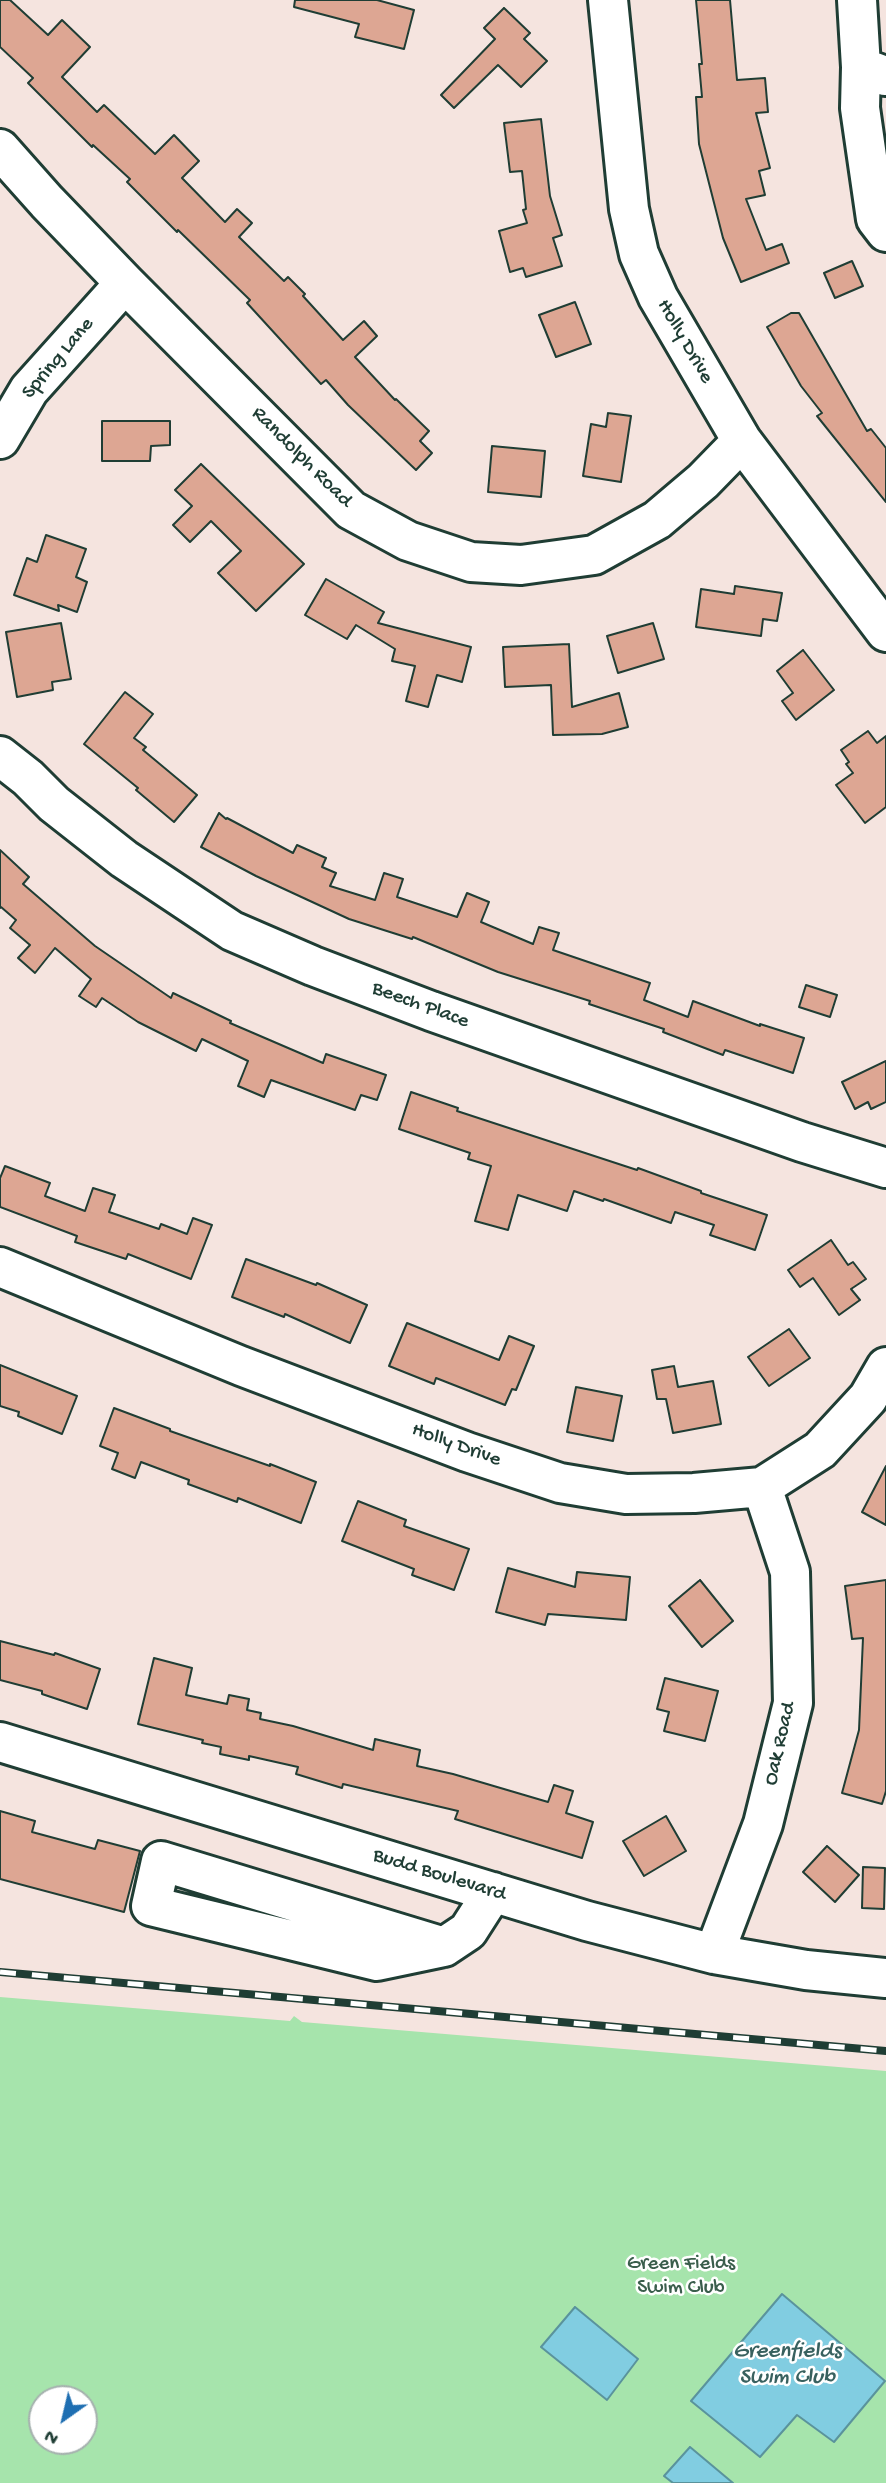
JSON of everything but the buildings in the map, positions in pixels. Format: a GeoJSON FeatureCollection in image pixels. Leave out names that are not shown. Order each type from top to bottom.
{"type":"FeatureCollection","features":[{"type":"Feature","properties":{"kind":"street","name":"Holly Drive"},"geometry":{"type":"LineString","coordinates":[[608,0],[629,209],[639,254],[664,309],[742,441],[886,632]]}},
{"type":"Feature","properties":{"kind":"street"},"geometry":{"type":"LineString","coordinates":[[857,0],[874,71],[860,108],[876,219],[886,232]]}},
{"type":"Feature","properties":{"kind":"street","name":"Randolph Road"},"geometry":{"type":"LineString","coordinates":[[0,149],[125,283],[351,510],[408,541],[471,562],[521,565],[594,555],[657,520],[703,481],[742,441]]}},
{"type":"Feature","properties":{"kind":"street","name":"Spring Lane"},"geometry":{"type":"LineString","coordinates":[[0,439],[29,390],[125,283]]}},
{"type":"Feature","properties":{"kind":"street","name":"Beech Place"},"geometry":{"type":"LineString","coordinates":[[0,756],[28,778],[54,804],[124,859],[232,931],[313,967],[431,1011],[802,1142],[886,1168]]}},
{"type":"Feature","properties":{"kind":"street","name":"Holly Drive"},"geometry":{"type":"LineString","coordinates":[[0,1267],[241,1366],[467,1452],[560,1483],[626,1494],[694,1493],[762,1487],[820,1450],[868,1398],[886,1367]]}},
{"type":"Feature","properties":{"kind":"street","name":"Oak Road"},"geometry":{"type":"LineString","coordinates":[[714,1954],[763,1824],[793,1703],[790,1572],[762,1487]]}},
{"type":"Feature","properties":{"kind":"street","name":"Budd Boulevard"},"geometry":{"type":"LineString","coordinates":[[0,1742],[587,1921],[714,1954],[806,1970],[886,1978]]}},
{"type":"Feature","properties":{"kind":"street"},"geometry":{"type":"LineString","coordinates":[[444,1947],[161,1861],[151,1906],[377,1961],[444,1947],[468,1931],[493,1892]]}},
{"type":"Feature","properties":{"kind":"green space","name":"Green Fields Swim Club"},"geometry":{"type":"Polygon","coordinates":[[[0,1997],[290,2021],[294,2016],[302,2022],[886,2071],[886,2483],[0,2483],[0,1997]]]}},
{"type":"Feature","properties":{"kind":"water","name":"Greenfields Swim Club"},"geometry":{"type":"Polygon","coordinates":[[[782,2294],[885,2381],[834,2442],[797,2415],[760,2457],[691,2401],[782,2294]]]}},
{"type":"Feature","properties":{"kind":"water"},"geometry":{"type":"Polygon","coordinates":[[[575,2307],[638,2359],[607,2400],[541,2347],[575,2307]]]}},
{"type":"Feature","properties":{"kind":"water"},"geometry":{"type":"Polygon","coordinates":[[[690,2447],[733,2483],[673,2483],[664,2476],[690,2447]]]}},
{"type":"Feature","properties":{"kind":"railway"},"geometry":{"type":"LineString","coordinates":[[0,1972],[886,2051]]}}]}
